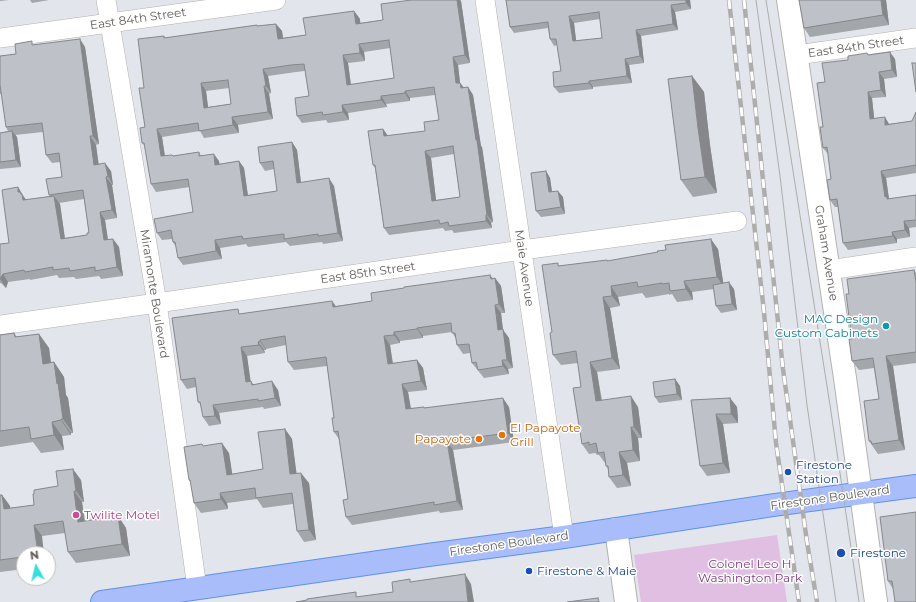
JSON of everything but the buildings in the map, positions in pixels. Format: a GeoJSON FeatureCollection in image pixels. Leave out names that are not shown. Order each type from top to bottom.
{"type":"FeatureCollection","features":[{"type":"Feature","properties":{"kind":"main road","name":"Firestone Boulevard"},"geometry":{"type":"LineString","coordinates":[[102,602],[916,486]]}},
{"type":"Feature","properties":{"kind":"street","name":"Miramonte Boulevard"},"geometry":{"type":"LineString","coordinates":[[106,0],[156,303],[197,588]]}},
{"type":"Feature","properties":{"kind":"street","name":"East 84th Street"},"geometry":{"type":"LineString","coordinates":[[0,38],[276,0]]}},
{"type":"Feature","properties":{"kind":"street","name":"Maie Avenue"},"geometry":{"type":"LineString","coordinates":[[485,0],[564,537]]}},
{"type":"Feature","properties":{"kind":"street","name":"Graham Avenue"},"geometry":{"type":"LineString","coordinates":[[788,0],[829,270],[876,602]]}},
{"type":"Feature","properties":{"kind":"street","name":"East 84th Street"},"geometry":{"type":"LineString","coordinates":[[797,55],[916,38]]}},
{"type":"Feature","properties":{"kind":"street","name":"East 85th Street"},"geometry":{"type":"LineString","coordinates":[[0,325],[522,250],[737,221]]}},
{"type":"Feature","properties":{"kind":"street"},"geometry":{"type":"LineString","coordinates":[[829,270],[916,257]]}},
{"type":"Feature","properties":{"kind":"street"},"geometry":{"type":"LineString","coordinates":[[616,529],[626,602]]}},
{"type":"Feature","properties":{"kind":"green space","name":"Colonel Leo H Washington Park"},"geometry":{"type":"Polygon","coordinates":[[[777,535],[787,602],[641,602],[634,555],[777,535]]]}},
{"type":"Feature","properties":{"kind":"tram line"},"geometry":{"type":"LineString","coordinates":[[756,0],[780,176],[807,405],[836,602]]}},
{"type":"Feature","properties":{"kind":"tram line"},"geometry":{"type":"LineString","coordinates":[[766,0],[830,405],[859,602]]}},
{"type":"Feature","properties":{"kind":"railway"},"geometry":{"type":"LineString","coordinates":[[729,0],[764,312],[776,443],[799,602]]}},
{"type":"Feature","properties":{"kind":"railway"},"geometry":{"type":"LineString","coordinates":[[744,0],[783,369],[807,542],[817,602]]}},
{"type":"Feature","properties":{"kind":"place","name":"MAC Design Custom Cabinets"},"geometry":{"type":"Point","coordinates":[886,326]}},
{"type":"Feature","properties":{"kind":"place","name":"El Papayote Grill"},"geometry":{"type":"Point","coordinates":[502,435]}},
{"type":"Feature","properties":{"kind":"place","name":"Papayote"},"geometry":{"type":"Point","coordinates":[479,439]}},
{"type":"Feature","properties":{"kind":"place","name":"Firestone Station"},"geometry":{"type":"Point","coordinates":[788,472]}},
{"type":"Feature","properties":{"kind":"place","name":"Twilite Motel"},"geometry":{"type":"Point","coordinates":[76,515]}},
{"type":"Feature","properties":{"kind":"place","name":"Firestone"},"geometry":{"type":"Point","coordinates":[841,553]}},
{"type":"Feature","properties":{"kind":"place","name":"Firestone & Maie"},"geometry":{"type":"Point","coordinates":[529,571]}}]}
